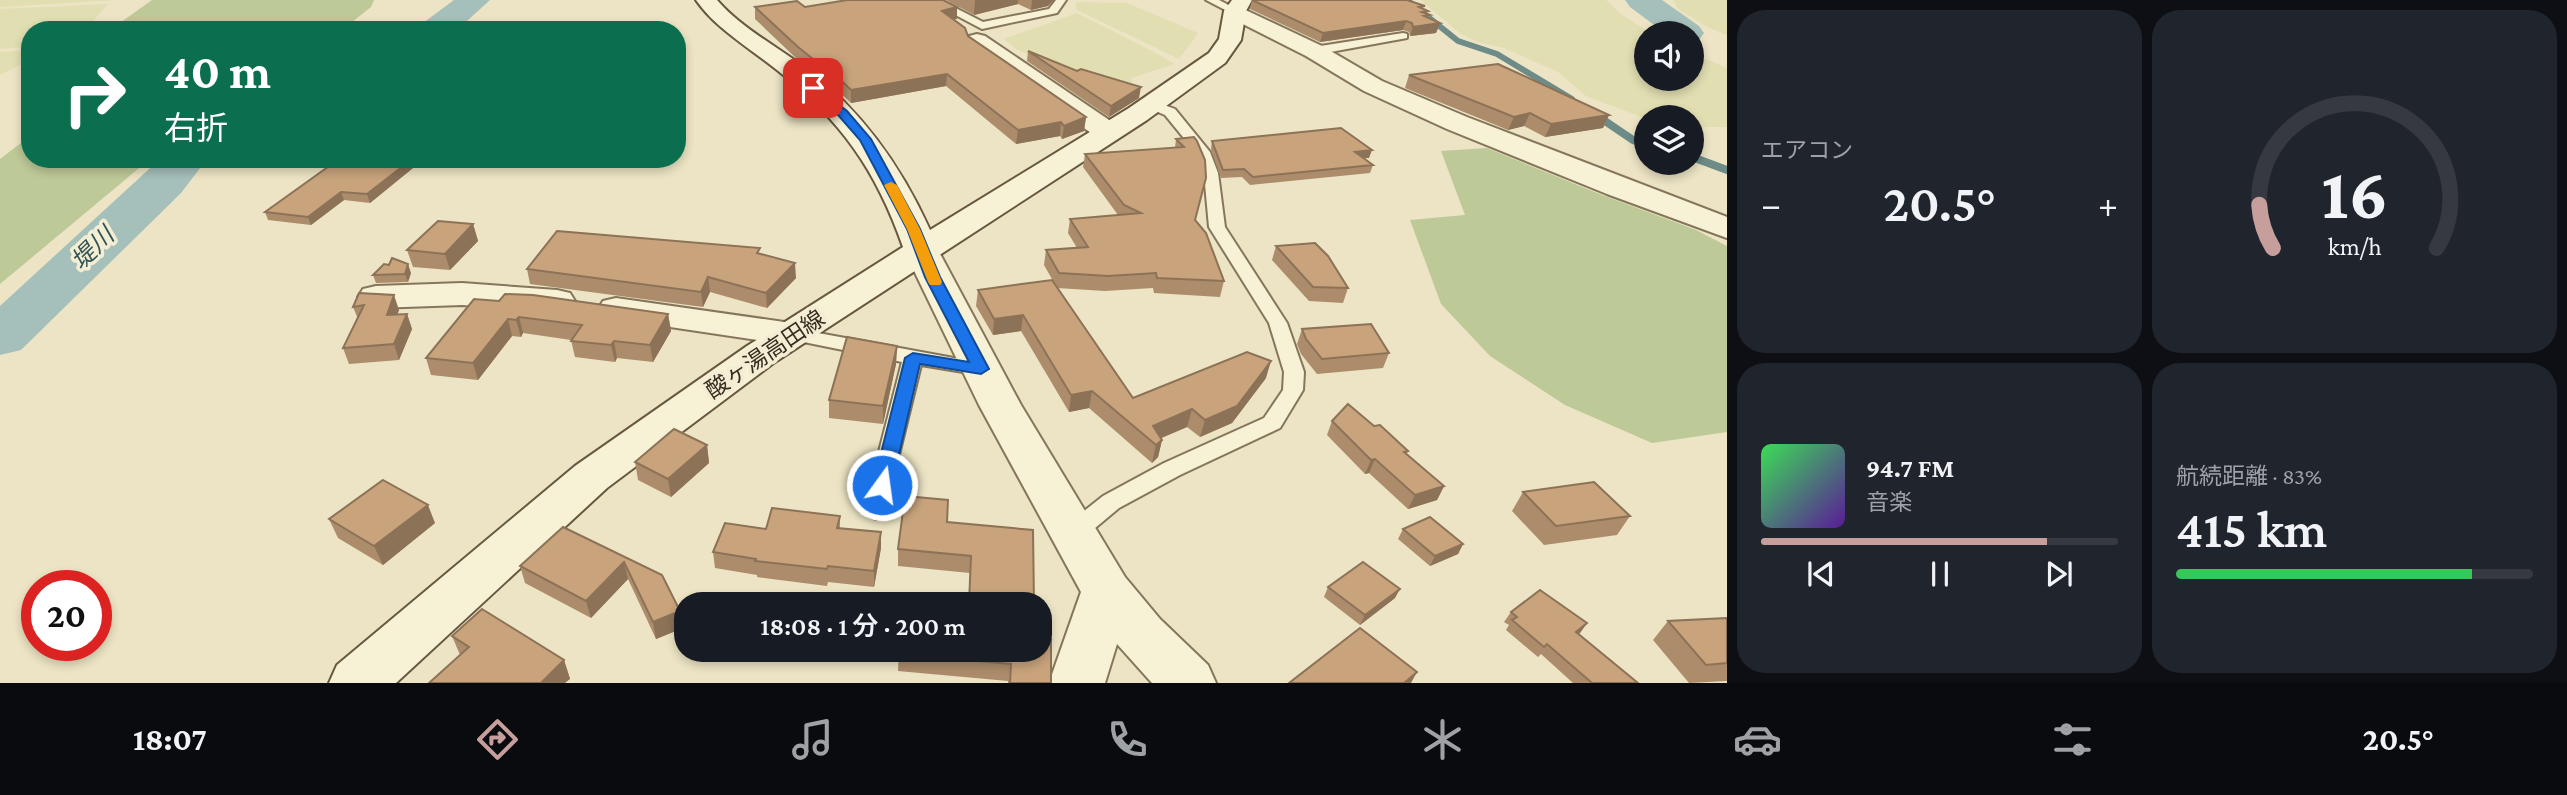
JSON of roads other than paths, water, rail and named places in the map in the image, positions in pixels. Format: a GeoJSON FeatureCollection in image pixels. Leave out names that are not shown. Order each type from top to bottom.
{"type":"FeatureCollection","features":[{"type":"Feature","properties":{"kind":"street"},"geometry":{"type":"LineString","coordinates":[[706,0],[716,12],[843,113],[865,139],[914,229],[921,250],[981,369],[1107,592],[1141,635],[1188,683]]}},
{"type":"Feature","properties":{"kind":"street"},"geometry":{"type":"LineString","coordinates":[[1229,4],[1373,86],[1618,188],[1727,228]]}},
{"type":"Feature","properties":{"kind":"street","name":"酸ヶ湯高田線"},"geometry":{"type":"LineString","coordinates":[[357,683],[591,477],[791,334],[1108,132],[1217,58],[1230,40],[1229,4]]}},
{"type":"Feature","properties":{"kind":"street"},"geometry":{"type":"LineString","coordinates":[[980,34],[1108,132]]}},
{"type":"Feature","properties":{"kind":"street"},"geometry":{"type":"LineString","coordinates":[[376,297],[462,294],[537,298],[791,334]]}},
{"type":"Feature","properties":{"kind":"street"},"geometry":{"type":"LineString","coordinates":[[1077,683],[1107,592]]}},
{"type":"Feature","properties":{"kind":"lane"},"geometry":{"type":"LineString","coordinates":[[932,0],[980,34],[1053,11],[1061,0]]}},
{"type":"Feature","properties":{"kind":"lane"},"geometry":{"type":"LineString","coordinates":[[1314,51],[1403,36]]}},
{"type":"Feature","properties":{"kind":"lane"},"geometry":{"type":"LineString","coordinates":[[1073,533],[1111,502],[1171,468],[1272,423],[1293,390],[1294,372],[1278,323],[1217,227],[1210,173],[1203,152],[1170,113],[1151,104]]}},
{"type":"Feature","properties":{"kind":"lane"},"geometry":{"type":"LineString","coordinates":[[791,334],[981,369]]}},
{"type":"Feature","properties":{"kind":"lane"},"geometry":{"type":"LineString","coordinates":[[876,510],[913,358]]}},
{"type":"Feature","properties":{"kind":"waterway","name":"堤川"},"geometry":{"type":"LineString","coordinates":[[447,21],[474,0]]}},
{"type":"Feature","properties":{"kind":"waterway"},"geometry":{"type":"LineString","coordinates":[[1407,0],[1458,41],[1497,54],[1572,99]]}},
{"type":"Feature","properties":{"kind":"waterway"},"geometry":{"type":"LineString","coordinates":[[1641,0],[1670,21]]}},
{"type":"Feature","properties":{"kind":"waterway"},"geometry":{"type":"LineString","coordinates":[[1596,115],[1634,140]]}},
{"type":"Feature","properties":{"kind":"waterway"},"geometry":{"type":"LineString","coordinates":[[1704,161],[1727,170]]}},
{"type":"Feature","properties":{"kind":"waterway","name":"堤川"},"geometry":{"type":"LineString","coordinates":[[0,337],[177,168]]}}]}
